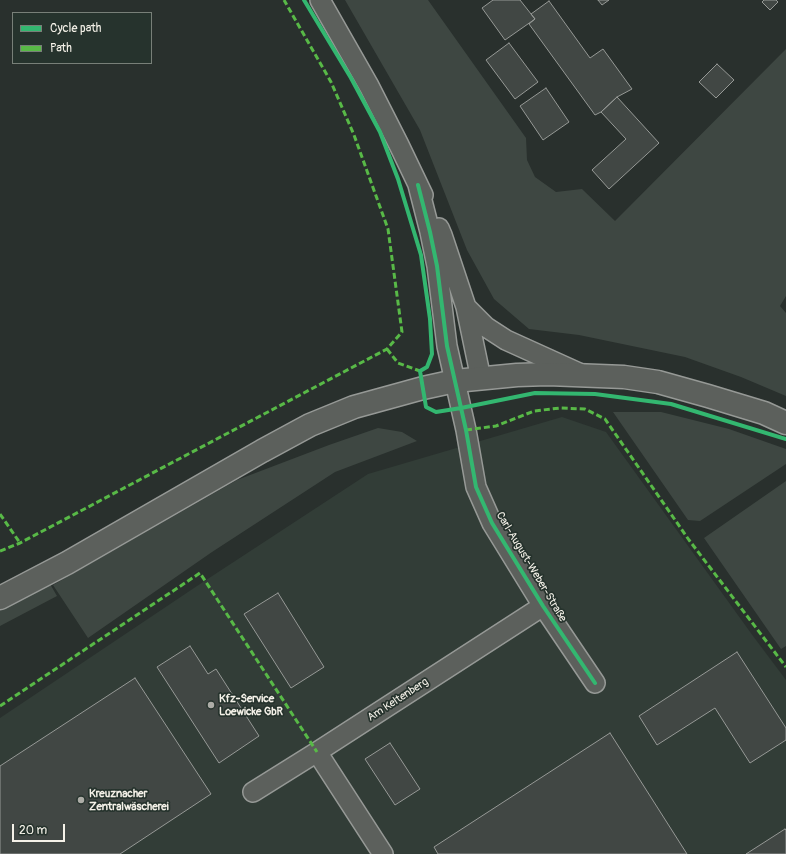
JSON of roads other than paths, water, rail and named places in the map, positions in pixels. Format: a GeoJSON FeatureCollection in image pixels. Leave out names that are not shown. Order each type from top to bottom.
{"type":"FeatureCollection","features":[{"type":"Feature","properties":{"kind":"main road"},"geometry":{"type":"LineString","coordinates":[[0,598],[68,563],[310,425],[361,405],[423,388],[455,382],[517,375],[624,377],[658,382],[708,396],[764,413],[786,423]]}},
{"type":"Feature","properties":{"kind":"street"},"geometry":{"type":"LineString","coordinates":[[320,0],[369,86],[400,145],[442,235],[466,307],[481,379]]}},
{"type":"Feature","properties":{"kind":"street","name":"Carl-August-Weber-Straße"},"geometry":{"type":"LineString","coordinates":[[418,185],[433,245],[447,346],[466,430],[476,487],[492,523],[543,606],[595,683]]}},
{"type":"Feature","properties":{"kind":"street"},"geometry":{"type":"LineString","coordinates":[[466,307],[486,327],[506,340],[586,376]]}},
{"type":"Feature","properties":{"kind":"street","name":"Am Keltenberg"},"geometry":{"type":"LineString","coordinates":[[252,792],[317,752],[543,606]]}},
{"type":"Feature","properties":{"kind":"street"},"geometry":{"type":"LineString","coordinates":[[317,752],[383,854]]}},
{"type":"Feature","properties":{"kind":"place","name":"Kfz-Service Loewicke GbR"},"geometry":{"type":"Point","coordinates":[211,705]}},
{"type":"Feature","properties":{"kind":"place","name":"Kreuznacher Zentralwäscherei"},"geometry":{"type":"Point","coordinates":[81,800]}}]}
